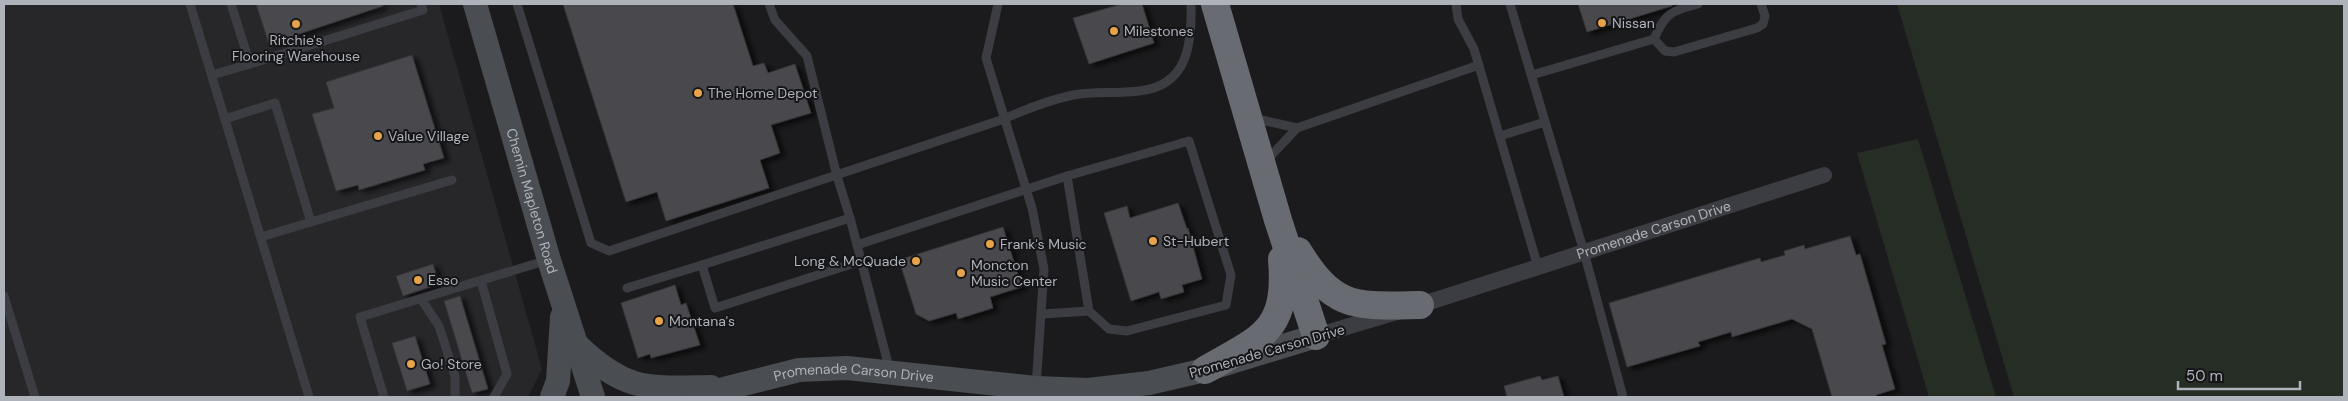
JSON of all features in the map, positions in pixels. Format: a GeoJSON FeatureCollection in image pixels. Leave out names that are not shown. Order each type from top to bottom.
{"type":"FeatureCollection","features":[{"type":"Feature","properties":{"kind":"highway"},"geometry":{"type":"LineString","coordinates":[[1215,4],[1278,220],[1316,336]]}},
{"type":"Feature","properties":{"kind":"highway"},"geometry":{"type":"LineString","coordinates":[[1278,220],[1313,275],[1326,289],[1343,300],[1366,306],[1420,305]]}},
{"type":"Feature","properties":{"kind":"highway"},"geometry":{"type":"LineString","coordinates":[[1205,370],[1254,342],[1271,327],[1281,307],[1284,284],[1278,220]]}},
{"type":"Feature","properties":{"kind":"main road","name":"Chemin Mapleton Road"},"geometry":{"type":"LineString","coordinates":[[475,4],[549,260],[593,397]]}},
{"type":"Feature","properties":{"kind":"main road"},"geometry":{"type":"LineString","coordinates":[[552,397],[558,381],[563,303]]}},
{"type":"Feature","properties":{"kind":"main road","name":"Promenade Carson Drive"},"geometry":{"type":"LineString","coordinates":[[699,396],[799,370],[846,368],[890,371],[1036,388],[1088,390],[1149,383],[1205,370],[1316,336]]}},
{"type":"Feature","properties":{"kind":"main road"},"geometry":{"type":"LineString","coordinates":[[576,344],[611,374],[631,384],[661,388],[732,387]]}},
{"type":"Feature","properties":{"kind":"street","name":"Promenade Carson Drive"},"geometry":{"type":"LineString","coordinates":[[1316,336],[1420,305],[1824,174]]}},
{"type":"Feature","properties":{"kind":"lane"},"geometry":{"type":"LineString","coordinates":[[190,4],[309,397]]}},
{"type":"Feature","properties":{"kind":"lane"},"geometry":{"type":"LineString","coordinates":[[231,4],[250,64]]}},
{"type":"Feature","properties":{"kind":"lane"},"geometry":{"type":"LineString","coordinates":[[212,75],[423,10],[421,4]]}},
{"type":"Feature","properties":{"kind":"lane"},"geometry":{"type":"LineString","coordinates":[[517,4],[591,243],[609,251],[1074,95],[1140,91],[1166,83],[1185,61],[1191,31],[1191,4]]}},
{"type":"Feature","properties":{"kind":"lane"},"geometry":{"type":"LineString","coordinates":[[769,4],[775,20],[807,56],[837,176],[850,218],[890,371]]}},
{"type":"Feature","properties":{"kind":"lane"},"geometry":{"type":"LineString","coordinates":[[998,4],[986,58],[1026,190],[1044,269],[1036,388]]}},
{"type":"Feature","properties":{"kind":"lane"},"geometry":{"type":"LineString","coordinates":[[1456,4],[1458,19],[1471,40],[1538,267]]}},
{"type":"Feature","properties":{"kind":"lane"},"geometry":{"type":"LineString","coordinates":[[1510,4],[1584,252],[1623,397]]}},
{"type":"Feature","properties":{"kind":"lane"},"geometry":{"type":"LineString","coordinates":[[1532,75],[1654,39],[1666,16],[1673,10],[1698,4]]}},
{"type":"Feature","properties":{"kind":"lane"},"geometry":{"type":"LineString","coordinates":[[1654,39],[1665,51],[1674,52],[1757,28],[1763,24],[1765,16],[1761,4]]}},
{"type":"Feature","properties":{"kind":"lane"},"geometry":{"type":"LineString","coordinates":[[1263,165],[1297,128],[1479,66]]}},
{"type":"Feature","properties":{"kind":"lane"},"geometry":{"type":"LineString","coordinates":[[225,118],[275,103],[311,222]]}},
{"type":"Feature","properties":{"kind":"lane"},"geometry":{"type":"LineString","coordinates":[[1249,117],[1297,128]]}},
{"type":"Feature","properties":{"kind":"lane"},"geometry":{"type":"LineString","coordinates":[[1500,136],[1545,122]]}},
{"type":"Feature","properties":{"kind":"lane"},"geometry":{"type":"LineString","coordinates":[[857,245],[1067,176],[1189,141],[1231,274],[1226,305],[1128,331],[1109,329],[1089,311],[1067,176]]}},
{"type":"Feature","properties":{"kind":"lane"},"geometry":{"type":"LineString","coordinates":[[261,237],[452,180]]}},
{"type":"Feature","properties":{"kind":"lane"},"geometry":{"type":"LineString","coordinates":[[627,288],[850,218]]}},
{"type":"Feature","properties":{"kind":"lane"},"geometry":{"type":"LineString","coordinates":[[384,397],[360,317],[549,260]]}},
{"type":"Feature","properties":{"kind":"lane"},"geometry":{"type":"LineString","coordinates":[[702,265],[715,308],[861,261]]}},
{"type":"Feature","properties":{"kind":"lane"},"geometry":{"type":"LineString","coordinates":[[481,281],[507,374],[494,397]]}},
{"type":"Feature","properties":{"kind":"lane"},"geometry":{"type":"LineString","coordinates":[[4,296],[35,397]]}},
{"type":"Feature","properties":{"kind":"lane"},"geometry":{"type":"LineString","coordinates":[[421,299],[440,326],[455,376],[455,397]]}},
{"type":"Feature","properties":{"kind":"lane"},"geometry":{"type":"LineString","coordinates":[[1042,314],[1089,311]]}},
{"type":"Feature","properties":{"kind":"shaded area"},"geometry":{"type":"Polygon","coordinates":[[[4,4],[439,4],[542,369],[528,397],[4,397],[4,4]]]}},
{"type":"Feature","properties":{"kind":"shaded area"},"geometry":{"type":"Polygon","coordinates":[[[1897,4],[2344,4],[2344,397],[2014,397],[1897,4]]]}},
{"type":"Feature","properties":{"kind":"shaded area"},"geometry":{"type":"Polygon","coordinates":[[[1918,139],[1996,397],[1929,397],[1857,153],[1918,139]]]}},
{"type":"Feature","properties":{"kind":"building","name":"Ritchie's Flooring Warehouse"},"geometry":{"type":"Polygon","coordinates":[[[256,4],[383,4],[383,6],[269,44],[256,4]]]}},
{"type":"Feature","properties":{"kind":"building","name":"The Home Depot"},"geometry":{"type":"Polygon","coordinates":[[[563,4],[733,4],[753,66],[764,63],[768,73],[795,64],[811,113],[771,125],[780,153],[760,160],[769,188],[666,221],[657,192],[626,202],[563,4]]]}},
{"type":"Feature","properties":{"kind":"building","name":"Milestones"},"geometry":{"type":"Polygon","coordinates":[[[1122,4],[1142,4],[1154,43],[1089,64],[1073,18],[1122,4]]]}},
{"type":"Feature","properties":{"kind":"building","name":"Nissan"},"geometry":{"type":"Polygon","coordinates":[[[1578,4],[1672,4],[1672,6],[1587,32],[1578,4]]]}},
{"type":"Feature","properties":{"kind":"building","name":"Value Village"},"geometry":{"type":"Polygon","coordinates":[[[412,55],[444,158],[423,164],[425,170],[359,190],[358,185],[336,191],[312,114],[334,108],[326,82],[412,55]]]}},
{"type":"Feature","properties":{"kind":"building","name":"St-Hubert"},"geometry":{"type":"Polygon","coordinates":[[[1178,203],[1188,228],[1202,279],[1182,285],[1184,292],[1161,299],[1159,292],[1131,301],[1104,213],[1127,206],[1130,218],[1178,203]]]}},
{"type":"Feature","properties":{"kind":"building","name":"Moncton Music Center"},"geometry":{"type":"Polygon","coordinates":[[[1003,227],[1022,287],[990,297],[993,308],[958,319],[956,313],[929,321],[916,314],[899,260],[1003,227]]]}},
{"type":"Feature","properties":{"kind":"building"},"geometry":{"type":"Polygon","coordinates":[[[1850,236],[1856,255],[1860,254],[1886,344],[1882,345],[1895,389],[1876,395],[1877,397],[1832,397],[1812,329],[1792,319],[1732,337],[1731,332],[1698,342],[1700,346],[1627,367],[1609,303],[1760,258],[1761,262],[1785,255],[1784,251],[1804,245],[1805,249],[1850,236]]]}},
{"type":"Feature","properties":{"kind":"building","name":"Esso"},"geometry":{"type":"Polygon","coordinates":[[[433,264],[439,284],[403,296],[396,276],[433,264]]]}},
{"type":"Feature","properties":{"kind":"building","name":"Montana's"},"geometry":{"type":"Polygon","coordinates":[[[675,285],[681,305],[686,303],[700,345],[651,358],[650,354],[638,358],[621,303],[675,285]]]}},
{"type":"Feature","properties":{"kind":"building"},"geometry":{"type":"Polygon","coordinates":[[[460,296],[488,389],[472,393],[444,301],[460,296]]]}},
{"type":"Feature","properties":{"kind":"building","name":"Go! Store"},"geometry":{"type":"Polygon","coordinates":[[[415,336],[430,384],[407,391],[392,343],[415,336]]]}},
{"type":"Feature","properties":{"kind":"building"},"geometry":{"type":"Polygon","coordinates":[[[1540,376],[1542,380],[1558,376],[1564,397],[1507,397],[1504,386],[1540,376]]]}},
{"type":"Feature","properties":{"kind":"place","name":"Nissan"},"geometry":{"type":"Point","coordinates":[1602,23]}},
{"type":"Feature","properties":{"kind":"place","name":"Ritchie's Flooring Warehouse"},"geometry":{"type":"Point","coordinates":[296,24]}},
{"type":"Feature","properties":{"kind":"place","name":"Milestones"},"geometry":{"type":"Point","coordinates":[1114,31]}},
{"type":"Feature","properties":{"kind":"place","name":"The Home Depot"},"geometry":{"type":"Point","coordinates":[698,93]}},
{"type":"Feature","properties":{"kind":"place","name":"Value Village"},"geometry":{"type":"Point","coordinates":[378,136]}},
{"type":"Feature","properties":{"kind":"place","name":"St-Hubert"},"geometry":{"type":"Point","coordinates":[1153,241]}},
{"type":"Feature","properties":{"kind":"place","name":"Frank's Music"},"geometry":{"type":"Point","coordinates":[990,244]}},
{"type":"Feature","properties":{"kind":"place","name":"Long & McQuade"},"geometry":{"type":"Point","coordinates":[916,261]}},
{"type":"Feature","properties":{"kind":"place","name":"Moncton Music Center"},"geometry":{"type":"Point","coordinates":[961,273]}},
{"type":"Feature","properties":{"kind":"place","name":"Esso"},"geometry":{"type":"Point","coordinates":[418,280]}},
{"type":"Feature","properties":{"kind":"place","name":"Montana's"},"geometry":{"type":"Point","coordinates":[659,321]}},
{"type":"Feature","properties":{"kind":"place","name":"Go! Store"},"geometry":{"type":"Point","coordinates":[411,364]}}]}
